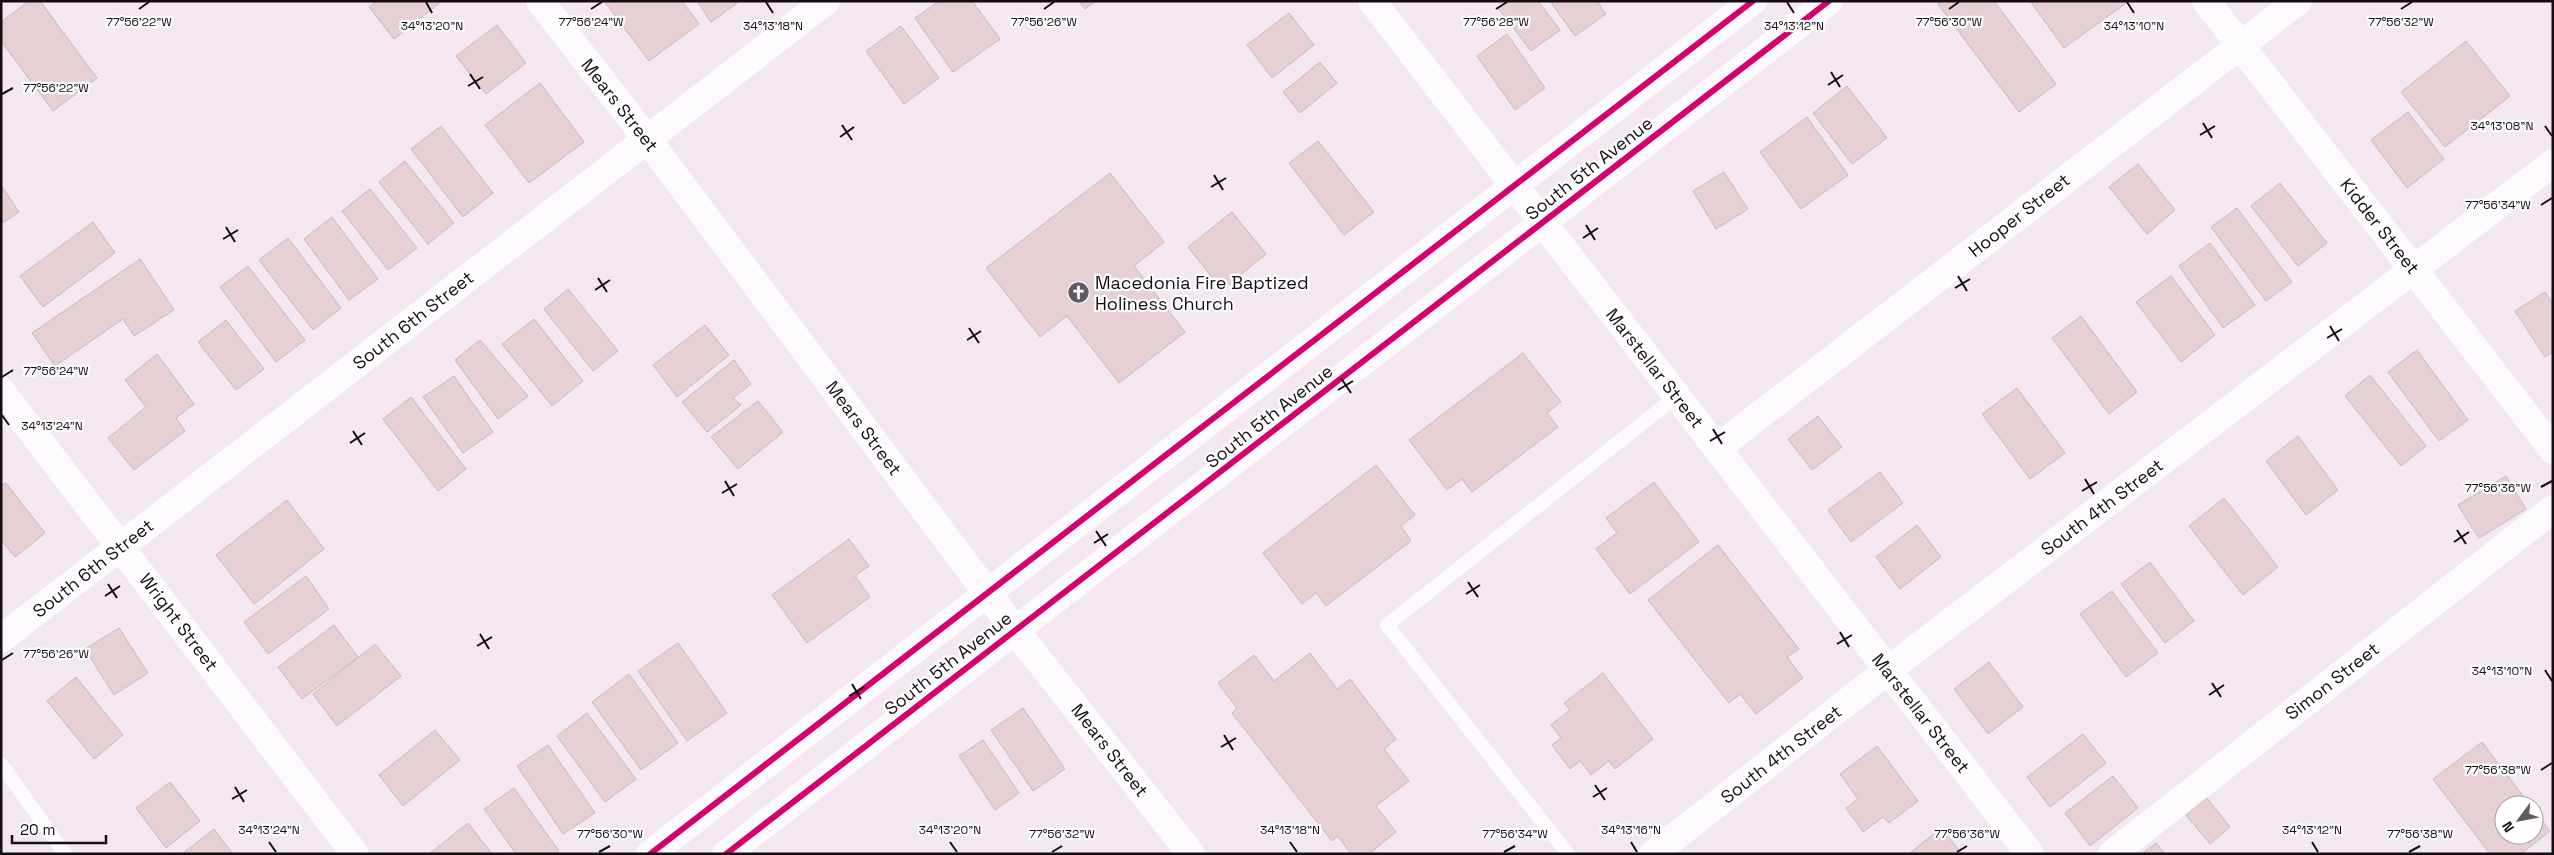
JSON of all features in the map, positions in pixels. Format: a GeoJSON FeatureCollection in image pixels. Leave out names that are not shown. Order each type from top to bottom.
{"type":"FeatureCollection","features":[{"type":"Feature","properties":{"kind":"street","name":"Mears Street"},"geometry":{"type":"LineString","coordinates":[[540,1],[647,139],[1015,630],[1191,854]]}},
{"type":"Feature","properties":{"kind":"street","name":"South 6th Street"},"geometry":{"type":"LineString","coordinates":[[1,639],[826,1]]}},
{"type":"Feature","properties":{"kind":"street","name":"Marstellar Street"},"geometry":{"type":"LineString","coordinates":[[1372,1],[2030,854]]}},
{"type":"Feature","properties":{"kind":"street","name":"South 5th Avenue"},"geometry":{"type":"LineString","coordinates":[[650,854],[1753,1]]}},
{"type":"Feature","properties":{"kind":"street","name":"South 5th Avenue"},"geometry":{"type":"LineString","coordinates":[[726,854],[1829,1]]}},
{"type":"Feature","properties":{"kind":"street","name":"Kidder Street"},"geometry":{"type":"LineString","coordinates":[[2206,1],[2553,450]]}},
{"type":"Feature","properties":{"kind":"street","name":"Hooper Street"},"geometry":{"type":"LineString","coordinates":[[1717,448],[2298,1]]}},
{"type":"Feature","properties":{"kind":"street","name":"South 4th Street"},"geometry":{"type":"LineString","coordinates":[[1653,854],[1888,670],[2553,163]]}},
{"type":"Feature","properties":{"kind":"street","name":"Wright Street"},"geometry":{"type":"LineString","coordinates":[[1,391],[355,854]]}},
{"type":"Feature","properties":{"kind":"street","name":"Simon Street"},"geometry":{"type":"LineString","coordinates":[[2112,854],[2553,509]]}},
{"type":"Feature","properties":{"kind":"lane"},"geometry":{"type":"LineString","coordinates":[[1568,854],[1387,625],[1677,396]]}},
{"type":"Feature","properties":{"kind":"lane"},"geometry":{"type":"LineString","coordinates":[[1,764],[66,854]]}},
{"type":"Feature","properties":{"kind":"building"},"geometry":{"type":"Polygon","coordinates":[[[29,1],[40,1],[97,78],[53,111],[1,41],[1,22],[29,1]]]}},
{"type":"Feature","properties":{"kind":"building"},"geometry":{"type":"Polygon","coordinates":[[[377,1],[442,1],[394,39],[369,7],[377,1]]]}},
{"type":"Feature","properties":{"kind":"building"},"geometry":{"type":"Polygon","coordinates":[[[604,1],[682,1],[699,24],[649,61],[604,1]]]}},
{"type":"Feature","properties":{"kind":"building"},"geometry":{"type":"Polygon","coordinates":[[[697,1],[740,1],[711,22],[697,1]]]}},
{"type":"Feature","properties":{"kind":"building"},"geometry":{"type":"Polygon","coordinates":[[[939,1],[972,1],[1000,39],[953,72],[915,18],[939,1]]]}},
{"type":"Feature","properties":{"kind":"building"},"geometry":{"type":"Polygon","coordinates":[[[1079,1],[1096,1],[1085,9],[1079,1]]]}},
{"type":"Feature","properties":{"kind":"building"},"geometry":{"type":"Polygon","coordinates":[[[1507,1],[1538,1],[1560,30],[1531,51],[1498,8],[1507,1]]]}},
{"type":"Feature","properties":{"kind":"building"},"geometry":{"type":"Polygon","coordinates":[[[1550,1],[1597,1],[1606,14],[1575,36],[1550,1]]]}},
{"type":"Feature","properties":{"kind":"building"},"geometry":{"type":"Polygon","coordinates":[[[1941,1],[1994,1],[2056,84],[2019,112],[1938,4],[1941,1]]]}},
{"type":"Feature","properties":{"kind":"building"},"geometry":{"type":"Polygon","coordinates":[[[2030,1],[2129,1],[2064,48],[2030,1]]]}},
{"type":"Feature","properties":{"kind":"building"},"geometry":{"type":"Polygon","coordinates":[[[1289,13],[1314,45],[1272,78],[1247,45],[1289,13]]]}},
{"type":"Feature","properties":{"kind":"building"},"geometry":{"type":"Polygon","coordinates":[[[497,25],[526,63],[486,94],[456,56],[497,25]]]}},
{"type":"Feature","properties":{"kind":"building"},"geometry":{"type":"Polygon","coordinates":[[[901,26],[939,78],[904,104],[866,51],[901,26]]]}},
{"type":"Feature","properties":{"kind":"building"},"geometry":{"type":"Polygon","coordinates":[[[1507,34],[1545,88],[1515,110],[1477,56],[1507,34]]]}},
{"type":"Feature","properties":{"kind":"building"},"geometry":{"type":"Polygon","coordinates":[[[2466,41],[2510,96],[2445,147],[2401,92],[2466,41]]]}},
{"type":"Feature","properties":{"kind":"building"},"geometry":{"type":"Polygon","coordinates":[[[1320,62],[1337,83],[1300,113],[1283,92],[1320,62]]]}},
{"type":"Feature","properties":{"kind":"building"},"geometry":{"type":"Polygon","coordinates":[[[540,83],[584,142],[529,183],[485,125],[540,83]]]}},
{"type":"Feature","properties":{"kind":"building"},"geometry":{"type":"Polygon","coordinates":[[[1847,86],[1887,138],[1852,164],[1813,113],[1847,86]]]}},
{"type":"Feature","properties":{"kind":"building"},"geometry":{"type":"Polygon","coordinates":[[[2408,112],[2444,159],[2407,188],[2371,140],[2408,112]]]}},
{"type":"Feature","properties":{"kind":"building"},"geometry":{"type":"Polygon","coordinates":[[[1807,117],[1848,175],[1801,209],[1760,152],[1807,117]]]}},
{"type":"Feature","properties":{"kind":"building"},"geometry":{"type":"Polygon","coordinates":[[[441,126],[493,193],[463,217],[411,149],[441,126]]]}},
{"type":"Feature","properties":{"kind":"building"},"geometry":{"type":"Polygon","coordinates":[[[1318,141],[1374,212],[1344,235],[1289,163],[1318,141]]]}},
{"type":"Feature","properties":{"kind":"building"},"geometry":{"type":"Polygon","coordinates":[[[405,161],[454,223],[428,244],[379,182],[405,161]]]}},
{"type":"Feature","properties":{"kind":"building"},"geometry":{"type":"Polygon","coordinates":[[[2138,164],[2175,210],[2147,234],[2109,187],[2138,164]]]}},
{"type":"Feature","properties":{"kind":"building"},"geometry":{"type":"Polygon","coordinates":[[[1724,172],[1748,209],[1716,229],[1693,191],[1724,172]]]}},
{"type":"Feature","properties":{"kind":"building","name":"Macedonia Fire Baptized Holiness Church"},"geometry":{"type":"Polygon","coordinates":[[[1110,173],[1164,242],[1134,266],[1185,332],[1119,383],[1067,316],[1040,337],[986,268],[1110,173]]]}},
{"type":"Feature","properties":{"kind":"building"},"geometry":{"type":"Polygon","coordinates":[[[2280,183],[2327,243],[2298,266],[2251,206],[2280,183]]]}},
{"type":"Feature","properties":{"kind":"building"},"geometry":{"type":"Polygon","coordinates":[[[1,185],[19,212],[1,224],[1,185]]]}},
{"type":"Feature","properties":{"kind":"building"},"geometry":{"type":"Polygon","coordinates":[[[370,189],[417,248],[388,270],[342,211],[370,189]]]}},
{"type":"Feature","properties":{"kind":"building"},"geometry":{"type":"Polygon","coordinates":[[[2237,208],[2292,282],[2266,301],[2211,227],[2237,208]]]}},
{"type":"Feature","properties":{"kind":"building"},"geometry":{"type":"Polygon","coordinates":[[[1232,212],[1266,254],[1222,290],[1188,247],[1232,212]]]}},
{"type":"Feature","properties":{"kind":"building"},"geometry":{"type":"Polygon","coordinates":[[[332,217],[378,279],[349,300],[304,239],[332,217]]]}},
{"type":"Feature","properties":{"kind":"building"},"geometry":{"type":"Polygon","coordinates":[[[93,222],[115,253],[43,307],[20,276],[93,222]]]}},
{"type":"Feature","properties":{"kind":"building"},"geometry":{"type":"Polygon","coordinates":[[[288,238],[341,308],[313,330],[259,260],[288,238]]]}},
{"type":"Feature","properties":{"kind":"building"},"geometry":{"type":"Polygon","coordinates":[[[2210,243],[2255,305],[2223,328],[2179,266],[2210,243]]]}},
{"type":"Feature","properties":{"kind":"building"},"geometry":{"type":"Polygon","coordinates":[[[140,259],[174,310],[134,336],[123,319],[55,366],[32,333],[140,259]]]}},
{"type":"Feature","properties":{"kind":"building"},"geometry":{"type":"Polygon","coordinates":[[[248,266],[305,340],[276,362],[220,287],[248,266]]]}},
{"type":"Feature","properties":{"kind":"building"},"geometry":{"type":"Polygon","coordinates":[[[2171,276],[2215,335],[2181,362],[2136,302],[2171,276]]]}},
{"type":"Feature","properties":{"kind":"building"},"geometry":{"type":"Polygon","coordinates":[[[568,289],[618,351],[593,371],[544,309],[568,289]]]}},
{"type":"Feature","properties":{"kind":"building"},"geometry":{"type":"Polygon","coordinates":[[[2545,292],[2553,304],[2553,352],[2545,357],[2515,311],[2545,292]]]}},
{"type":"Feature","properties":{"kind":"building"},"geometry":{"type":"Polygon","coordinates":[[[2081,316],[2137,392],[2109,414],[2052,338],[2081,316]]]}},
{"type":"Feature","properties":{"kind":"building"},"geometry":{"type":"Polygon","coordinates":[[[534,319],[583,381],[552,406],[502,344],[534,319]]]}},
{"type":"Feature","properties":{"kind":"building"},"geometry":{"type":"Polygon","coordinates":[[[226,320],[264,369],[236,390],[198,342],[226,320]]]}},
{"type":"Feature","properties":{"kind":"building"},"geometry":{"type":"Polygon","coordinates":[[[705,325],[729,355],[677,397],[653,365],[705,325]]]}},
{"type":"Feature","properties":{"kind":"building"},"geometry":{"type":"Polygon","coordinates":[[[480,340],[528,396],[498,419],[455,360],[480,340]]]}},
{"type":"Feature","properties":{"kind":"building"},"geometry":{"type":"Polygon","coordinates":[[[2417,350],[2468,420],[2439,441],[2388,372],[2417,350]]]}},
{"type":"Feature","properties":{"kind":"building"},"geometry":{"type":"Polygon","coordinates":[[[1523,353],[1561,402],[1547,413],[1558,427],[1472,492],[1462,479],[1447,490],[1409,440],[1523,353]]]}},
{"type":"Feature","properties":{"kind":"building"},"geometry":{"type":"Polygon","coordinates":[[[157,354],[194,404],[176,418],[185,431],[134,470],[108,438],[146,407],[125,380],[157,354]]]}},
{"type":"Feature","properties":{"kind":"building"},"geometry":{"type":"Polygon","coordinates":[[[734,360],[751,384],[733,398],[741,405],[707,432],[682,402],[734,360]]]}},
{"type":"Feature","properties":{"kind":"building"},"geometry":{"type":"Polygon","coordinates":[[[2370,375],[2426,446],[2401,466],[2345,396],[2370,375]]]}},
{"type":"Feature","properties":{"kind":"building"},"geometry":{"type":"Polygon","coordinates":[[[454,376],[493,432],[463,453],[423,397],[454,376]]]}},
{"type":"Feature","properties":{"kind":"building"},"geometry":{"type":"Polygon","coordinates":[[[2017,388],[2065,453],[2030,479],[1982,414],[2017,388]]]}},
{"type":"Feature","properties":{"kind":"building"},"geometry":{"type":"Polygon","coordinates":[[[411,397],[466,469],[438,491],[383,419],[411,397]]]}},
{"type":"Feature","properties":{"kind":"building"},"geometry":{"type":"Polygon","coordinates":[[[758,401],[783,432],[738,469],[711,437],[758,401]]]}},
{"type":"Feature","properties":{"kind":"building"},"geometry":{"type":"Polygon","coordinates":[[[1818,416],[1842,447],[1812,470],[1788,439],[1818,416]]]}},
{"type":"Feature","properties":{"kind":"building"},"geometry":{"type":"Polygon","coordinates":[[[2298,436],[2338,490],[2306,515],[2266,461],[2298,436]]]}},
{"type":"Feature","properties":{"kind":"building"},"geometry":{"type":"Polygon","coordinates":[[[1376,465],[1415,515],[1401,526],[1411,541],[1326,606],[1316,593],[1302,604],[1263,553],[1376,465]]]}},
{"type":"Feature","properties":{"kind":"building"},"geometry":{"type":"Polygon","coordinates":[[[1880,472],[1903,503],[1851,542],[1828,510],[1880,472]]]}},
{"type":"Feature","properties":{"kind":"building"},"geometry":{"type":"Polygon","coordinates":[[[2506,476],[2526,509],[2479,538],[2458,505],[2506,476]]]}},
{"type":"Feature","properties":{"kind":"building"},"geometry":{"type":"Polygon","coordinates":[[[1654,482],[1699,542],[1630,594],[1596,549],[1617,533],[1606,518],[1654,482]]]}},
{"type":"Feature","properties":{"kind":"building"},"geometry":{"type":"Polygon","coordinates":[[[6,483],[45,533],[15,557],[1,540],[1,486],[6,483]]]}},
{"type":"Feature","properties":{"kind":"building"},"geometry":{"type":"Polygon","coordinates":[[[2224,498],[2278,567],[2243,595],[2189,526],[2224,498]]]}},
{"type":"Feature","properties":{"kind":"building"},"geometry":{"type":"Polygon","coordinates":[[[287,500],[324,549],[254,604],[216,555],[287,500]]]}},
{"type":"Feature","properties":{"kind":"building"},"geometry":{"type":"Polygon","coordinates":[[[1917,525],[1941,557],[1900,589],[1876,557],[1917,525]]]}},
{"type":"Feature","properties":{"kind":"building"},"geometry":{"type":"Polygon","coordinates":[[[849,539],[869,566],[855,576],[870,597],[807,643],[772,595],[849,539]]]}},
{"type":"Feature","properties":{"kind":"building"},"geometry":{"type":"Polygon","coordinates":[[[1718,545],[1799,649],[1787,657],[1803,678],[1756,714],[1740,694],[1729,703],[1648,600],[1718,545]]]}},
{"type":"Feature","properties":{"kind":"building"},"geometry":{"type":"Polygon","coordinates":[[[2150,562],[2194,621],[2165,643],[2121,584],[2150,562]]]}},
{"type":"Feature","properties":{"kind":"building"},"geometry":{"type":"Polygon","coordinates":[[[306,576],[329,609],[268,654],[244,622],[306,576]]]}},
{"type":"Feature","properties":{"kind":"building"},"geometry":{"type":"Polygon","coordinates":[[[2112,591],[2158,653],[2126,677],[2080,614],[2112,591]]]}},
{"type":"Feature","properties":{"kind":"building"},"geometry":{"type":"Polygon","coordinates":[[[334,625],[358,657],[302,699],[278,667],[334,625]]]}},
{"type":"Feature","properties":{"kind":"building"},"geometry":{"type":"Polygon","coordinates":[[[119,628],[148,673],[114,695],[85,649],[119,628]]]}},
{"type":"Feature","properties":{"kind":"building"},"geometry":{"type":"Polygon","coordinates":[[[678,643],[727,713],[687,741],[638,671],[678,643]]]}},
{"type":"Feature","properties":{"kind":"building"},"geometry":{"type":"Polygon","coordinates":[[[375,644],[401,676],[337,726],[313,694],[375,644]]]}},
{"type":"Feature","properties":{"kind":"building"},"geometry":{"type":"Polygon","coordinates":[[[1310,653],[1337,689],[1350,679],[1396,739],[1384,749],[1409,781],[1376,806],[1396,832],[1369,854],[1351,854],[1338,836],[1332,841],[1232,713],[1237,708],[1218,683],[1254,655],[1274,681],[1310,653]]]}},
{"type":"Feature","properties":{"kind":"building"},"geometry":{"type":"Polygon","coordinates":[[[1989,662],[2023,707],[1988,734],[1954,689],[1989,662]]]}},
{"type":"Feature","properties":{"kind":"building"},"geometry":{"type":"Polygon","coordinates":[[[1603,673],[1653,739],[1615,769],[1609,761],[1591,775],[1580,761],[1570,769],[1552,745],[1561,738],[1551,725],[1570,710],[1564,703],[1603,673]]]}},
{"type":"Feature","properties":{"kind":"building"},"geometry":{"type":"Polygon","coordinates":[[[629,674],[678,743],[641,770],[592,702],[629,674]]]}},
{"type":"Feature","properties":{"kind":"building"},"geometry":{"type":"Polygon","coordinates":[[[76,677],[123,735],[94,759],[47,701],[76,677]]]}},
{"type":"Feature","properties":{"kind":"building"},"geometry":{"type":"Polygon","coordinates":[[[1023,708],[1065,769],[1033,791],[991,730],[1023,708]]]}},
{"type":"Feature","properties":{"kind":"building"},"geometry":{"type":"Polygon","coordinates":[[[587,713],[636,779],[605,802],[557,736],[587,713]]]}},
{"type":"Feature","properties":{"kind":"building"},"geometry":{"type":"Polygon","coordinates":[[[435,730],[460,760],[403,806],[379,775],[435,730]]]}},
{"type":"Feature","properties":{"kind":"building"},"geometry":{"type":"Polygon","coordinates":[[[2083,734],[2106,763],[2050,807],[2027,777],[2083,734]]]}},
{"type":"Feature","properties":{"kind":"building"},"geometry":{"type":"Polygon","coordinates":[[[983,740],[1019,793],[995,810],[959,756],[983,740]]]}},
{"type":"Feature","properties":{"kind":"building"},"geometry":{"type":"Polygon","coordinates":[[[2482,742],[2522,795],[2494,795],[2494,845],[2532,845],[2521,854],[2490,854],[2433,779],[2482,742]]]}},
{"type":"Feature","properties":{"kind":"building"},"geometry":{"type":"Polygon","coordinates":[[[548,745],[595,813],[563,834],[517,766],[548,745]]]}},
{"type":"Feature","properties":{"kind":"building"},"geometry":{"type":"Polygon","coordinates":[[[1877,746],[1918,801],[1889,823],[1883,817],[1863,832],[1846,808],[1858,799],[1840,774],[1877,746]]]}},
{"type":"Feature","properties":{"kind":"building"},"geometry":{"type":"Polygon","coordinates":[[[2113,776],[2138,808],[2090,846],[2065,813],[2113,776]]]}},
{"type":"Feature","properties":{"kind":"building"},"geometry":{"type":"Polygon","coordinates":[[[170,782],[200,821],[166,848],[136,808],[170,782]]]}},
{"type":"Feature","properties":{"kind":"building"},"geometry":{"type":"Polygon","coordinates":[[[514,788],[559,851],[555,854],[516,854],[484,809],[514,788]]]}},
{"type":"Feature","properties":{"kind":"building"},"geometry":{"type":"Polygon","coordinates":[[[2207,798],[2230,827],[2210,844],[2186,815],[2207,798]]]}},
{"type":"Feature","properties":{"kind":"building"},"geometry":{"type":"Polygon","coordinates":[[[468,823],[492,854],[429,854],[468,823]]]}},
{"type":"Feature","properties":{"kind":"building"},"geometry":{"type":"Polygon","coordinates":[[[2544,823],[2550,831],[2544,836],[2544,823]]]}},
{"type":"Feature","properties":{"kind":"building"},"geometry":{"type":"Polygon","coordinates":[[[1941,828],[1962,854],[1910,854],[1910,853],[1941,828]]]}},
{"type":"Feature","properties":{"kind":"building"},"geometry":{"type":"Polygon","coordinates":[[[214,829],[233,854],[182,854],[214,829]]]}},
{"type":"Feature","properties":{"kind":"building"},"geometry":{"type":"Polygon","coordinates":[[[2156,843],[2165,854],[2142,854],[2156,843]]]}},
{"type":"Feature","properties":{"kind":"cycle path"},"geometry":{"type":"LineString","coordinates":[[650,854],[1753,1]]}},
{"type":"Feature","properties":{"kind":"cycle path"},"geometry":{"type":"LineString","coordinates":[[726,854],[1829,1]]}},
{"type":"Feature","properties":{"kind":"place","name":"Macedonia Fire Baptized Holiness Church"},"geometry":{"type":"Point","coordinates":[1079,292]}}]}
